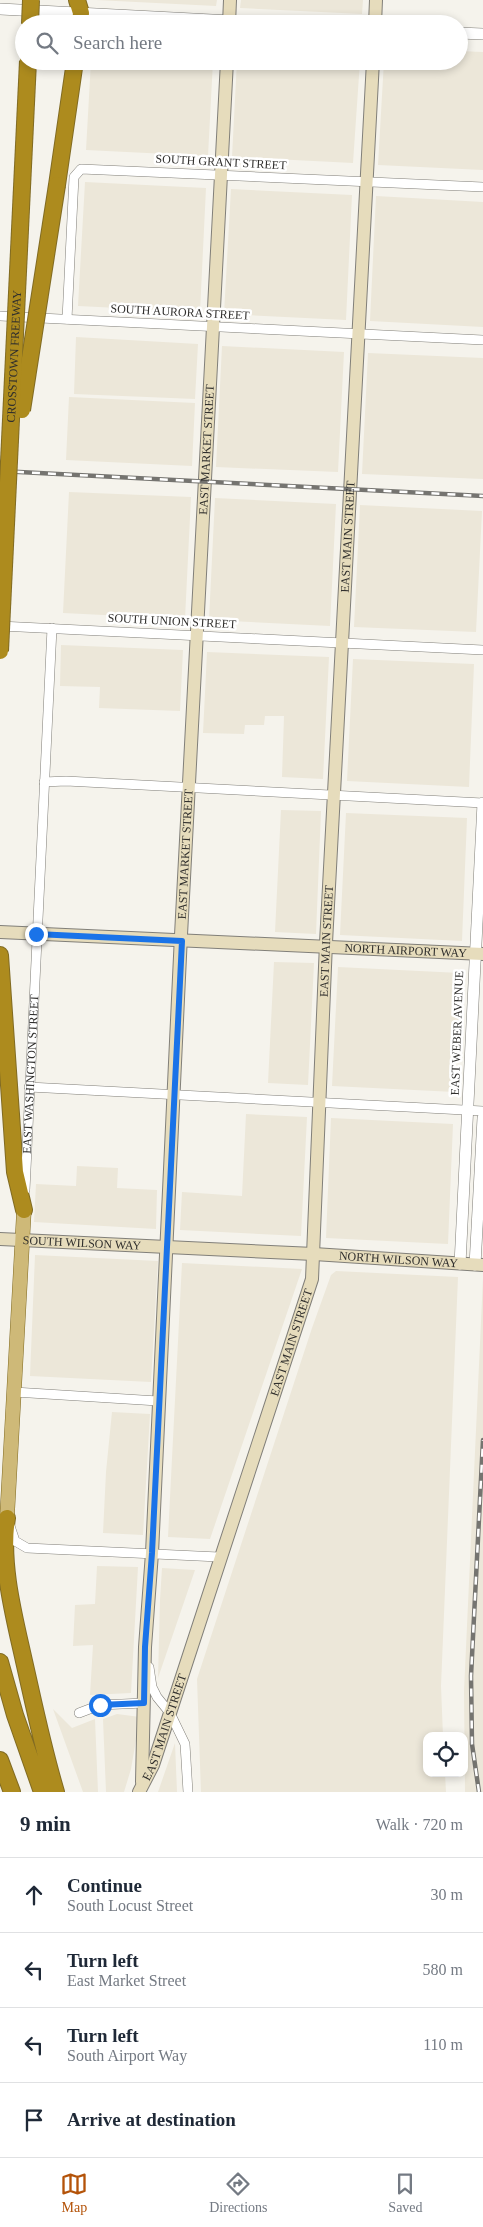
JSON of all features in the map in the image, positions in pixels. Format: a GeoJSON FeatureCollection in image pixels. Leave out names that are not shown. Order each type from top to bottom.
{"type":"FeatureCollection","features":[{"type":"Feature","properties":{"kind":"highway"},"geometry":{"type":"LineString","coordinates":[[30,15],[31,0]]}},
{"type":"Feature","properties":{"kind":"highway","name":"CROSSTOWN FREEWAY"},"geometry":{"type":"LineString","coordinates":[[0,651],[28,70]]}},
{"type":"Feature","properties":{"kind":"highway"},"geometry":{"type":"LineString","coordinates":[[9,486],[74,70]]}},
{"type":"Feature","properties":{"kind":"highway"},"geometry":{"type":"LineString","coordinates":[[0,956],[15,1172],[24,1210]]}},
{"type":"Feature","properties":{"kind":"highway"},"geometry":{"type":"LineString","coordinates":[[7,1518],[3,1532],[5,1574],[42,1742],[56,1792]]}},
{"type":"Feature","properties":{"kind":"highway"},"geometry":{"type":"LineString","coordinates":[[0,1662],[18,1724],[42,1792]]}},
{"type":"Feature","properties":{"kind":"highway"},"geometry":{"type":"LineString","coordinates":[[0,1760],[12,1792]]}},
{"type":"Feature","properties":{"kind":"main road"},"geometry":{"type":"LineString","coordinates":[[229,15],[230,0]]}},
{"type":"Feature","properties":{"kind":"main road"},"geometry":{"type":"LineString","coordinates":[[375,15],[376,0]]}},
{"type":"Feature","properties":{"kind":"main road","name":"EAST MARKET STREET"},"geometry":{"type":"LineString","coordinates":[[141,1787],[145,1647],[152,1553],[158,1401],[227,70]]}},
{"type":"Feature","properties":{"kind":"main road","name":"EAST MAIN STREET"},"geometry":{"type":"LineString","coordinates":[[141,1787],[153,1765],[219,1557],[312,1280],[327,948],[372,70]]}},
{"type":"Feature","properties":{"kind":"main road","name":"NORTH AIRPORT WAY"},"geometry":{"type":"LineString","coordinates":[[0,932],[479,954]]}},
{"type":"Feature","properties":{"kind":"main road","name":"EAST WASHINGTON STREET"},"geometry":{"type":"LineString","coordinates":[[7,1518],[24,1210]]}},
{"type":"Feature","properties":{"kind":"main road","name":"SOUTH WILSON WAY"},"geometry":{"type":"LineString","coordinates":[[0,1239],[314,1254]]}},
{"type":"Feature","properties":{"kind":"main road","name":"NORTH WILSON WAY"},"geometry":{"type":"LineString","coordinates":[[314,1254],[479,1265]]}},
{"type":"Feature","properties":{"kind":"street"},"geometry":{"type":"LineString","coordinates":[[0,9],[80,9],[149,15]]}},
{"type":"Feature","properties":{"kind":"street"},"geometry":{"type":"LineString","coordinates":[[468,33],[483,34]]}},
{"type":"Feature","properties":{"kind":"street","name":"SOUTH GRANT STREET"},"geometry":{"type":"LineString","coordinates":[[68,319],[76,174],[85,168],[483,187]]}},
{"type":"Feature","properties":{"kind":"street","name":"SOUTH AURORA STREET"},"geometry":{"type":"LineString","coordinates":[[0,316],[483,340]]}},
{"type":"Feature","properties":{"kind":"street","name":"SOUTH UNION STREET"},"geometry":{"type":"LineString","coordinates":[[0,626],[483,650]]}},
{"type":"Feature","properties":{"kind":"street","name":"EAST WASHINGTON STREET"},"geometry":{"type":"LineString","coordinates":[[24,1210],[52,628]]}},
{"type":"Feature","properties":{"kind":"street"},"geometry":{"type":"LineString","coordinates":[[44,782],[483,803]]}},
{"type":"Feature","properties":{"kind":"street","name":"EAST WEBER AVENUE"},"geometry":{"type":"LineString","coordinates":[[460,1264],[479,954],[483,803]]}},
{"type":"Feature","properties":{"kind":"street"},"geometry":{"type":"LineString","coordinates":[[29,1087],[483,1111]]}},
{"type":"Feature","properties":{"kind":"street"},"geometry":{"type":"LineString","coordinates":[[479,1265],[483,1118]]}},
{"type":"Feature","properties":{"kind":"street"},"geometry":{"type":"LineString","coordinates":[[14,1392],[158,1401]]}},
{"type":"Feature","properties":{"kind":"street"},"geometry":{"type":"LineString","coordinates":[[7,1518],[15,1542],[27,1548],[219,1557]]}},
{"type":"Feature","properties":{"kind":"street","name":"EAST MARKET STREET"},"geometry":{"type":"LineString","coordinates":[[145,1647],[152,1687],[157,1697],[170,1713],[185,1744],[188,1792]]}},
{"type":"Feature","properties":{"kind":"street"},"geometry":{"type":"LineString","coordinates":[[80,1713],[100,1705],[144,1703]]}},
{"type":"Feature","properties":{"kind":"shaded area"},"geometry":{"type":"Polygon","coordinates":[[[96,0],[217,0],[216,6],[96,0]]]}},
{"type":"Feature","properties":{"kind":"shaded area"},"geometry":{"type":"Polygon","coordinates":[[[241,0],[363,0],[362,14],[240,8],[241,0]]]}},
{"type":"Feature","properties":{"kind":"shaded area"},"geometry":{"type":"Polygon","coordinates":[[[468,51],[483,52],[483,170],[378,165],[383,70],[468,70],[468,51]]]}},
{"type":"Feature","properties":{"kind":"shaded area"},"geometry":{"type":"Polygon","coordinates":[[[90,70],[213,70],[208,156],[86,150],[90,70]]]}},
{"type":"Feature","properties":{"kind":"shaded area"},"geometry":{"type":"Polygon","coordinates":[[[237,70],[359,70],[353,163],[232,157],[237,70]]]}},
{"type":"Feature","properties":{"kind":"shaded area"},"geometry":{"type":"Polygon","coordinates":[[[85,182],[206,188],[200,312],[78,306],[85,182]]]}},
{"type":"Feature","properties":{"kind":"shaded area"},"geometry":{"type":"Polygon","coordinates":[[[231,189],[352,195],[346,320],[224,314],[231,189]]]}},
{"type":"Feature","properties":{"kind":"shaded area"},"geometry":{"type":"Polygon","coordinates":[[[376,196],[483,202],[483,327],[370,321],[376,196]]]}},
{"type":"Feature","properties":{"kind":"shaded area"},"geometry":{"type":"Polygon","coordinates":[[[76,337],[198,344],[195,399],[74,394],[76,337]]]}},
{"type":"Feature","properties":{"kind":"shaded area"},"geometry":{"type":"Polygon","coordinates":[[[222,346],[344,352],[338,472],[216,467],[222,346]]]}},
{"type":"Feature","properties":{"kind":"shaded area"},"geometry":{"type":"Polygon","coordinates":[[[368,353],[483,358],[483,479],[362,474],[368,353]]]}},
{"type":"Feature","properties":{"kind":"shaded area"},"geometry":{"type":"Polygon","coordinates":[[[69,397],[195,403],[192,466],[66,460],[69,397]]]}},
{"type":"Feature","properties":{"kind":"shaded area"},"geometry":{"type":"Polygon","coordinates":[[[69,492],[191,497],[185,619],[63,613],[69,492]]]}},
{"type":"Feature","properties":{"kind":"shaded area"},"geometry":{"type":"Polygon","coordinates":[[[215,498],[336,504],[330,626],[209,620],[215,498]]]}},
{"type":"Feature","properties":{"kind":"shaded area"},"geometry":{"type":"Polygon","coordinates":[[[360,505],[482,511],[476,632],[354,627],[360,505]]]}},
{"type":"Feature","properties":{"kind":"shaded area"},"geometry":{"type":"Polygon","coordinates":[[[61,645],[183,650],[180,711],[99,708],[100,687],[60,686],[61,645]]]}},
{"type":"Feature","properties":{"kind":"shaded area"},"geometry":{"type":"Polygon","coordinates":[[[207,652],[329,657],[323,779],[282,777],[284,716],[265,716],[264,725],[245,725],[244,734],[203,733],[207,652]]]}},
{"type":"Feature","properties":{"kind":"shaded area"},"geometry":{"type":"Polygon","coordinates":[[[353,659],[474,664],[469,787],[347,781],[353,659]]]}},
{"type":"Feature","properties":{"kind":"shaded area"},"geometry":{"type":"Polygon","coordinates":[[[281,810],[321,811],[316,934],[275,932],[281,810]]]}},
{"type":"Feature","properties":{"kind":"shaded area"},"geometry":{"type":"Polygon","coordinates":[[[346,813],[467,818],[462,941],[340,935],[346,813]]]}},
{"type":"Feature","properties":{"kind":"shaded area"},"geometry":{"type":"Polygon","coordinates":[[[274,962],[314,963],[308,1085],[268,1083],[274,962]]]}},
{"type":"Feature","properties":{"kind":"shaded area"},"geometry":{"type":"Polygon","coordinates":[[[338,967],[460,973],[455,1092],[332,1086],[338,967]]]}},
{"type":"Feature","properties":{"kind":"shaded area"},"geometry":{"type":"Polygon","coordinates":[[[246,1114],[307,1117],[301,1236],[180,1230],[182,1192],[242,1196],[246,1114]]]}},
{"type":"Feature","properties":{"kind":"shaded area"},"geometry":{"type":"Polygon","coordinates":[[[331,1118],[453,1124],[448,1244],[326,1238],[331,1118]]]}},
{"type":"Feature","properties":{"kind":"shaded area"},"geometry":{"type":"Polygon","coordinates":[[[77,1166],[118,1168],[117,1188],[157,1190],[156,1229],[34,1222],[36,1184],[76,1186],[77,1166]]]}},
{"type":"Feature","properties":{"kind":"shaded area"},"geometry":{"type":"Polygon","coordinates":[[[35,1255],[158,1261],[151,1382],[30,1376],[35,1255]]]}},
{"type":"Feature","properties":{"kind":"shaded area"},"geometry":{"type":"Polygon","coordinates":[[[182,1263],[302,1269],[210,1539],[168,1537],[182,1263]]]}},
{"type":"Feature","properties":{"kind":"shaded area"},"geometry":{"type":"Polygon","coordinates":[[[336,1271],[458,1277],[441,1686],[443,1732],[423,1732],[423,1777],[445,1777],[446,1792],[201,1792],[197,1679],[331,1275],[336,1271]]]}},
{"type":"Feature","properties":{"kind":"shaded area"},"geometry":{"type":"Polygon","coordinates":[[[483,1278],[483,1792],[465,1792],[465,1777],[468,1777],[468,1732],[464,1732],[464,1691],[483,1278]]]}},
{"type":"Feature","properties":{"kind":"shaded area"},"geometry":{"type":"Polygon","coordinates":[[[112,1412],[150,1414],[143,1535],[103,1533],[106,1472],[112,1412]]]}},
{"type":"Feature","properties":{"kind":"shaded area"},"geometry":{"type":"Polygon","coordinates":[[[97,1566],[138,1567],[131,1693],[90,1695],[93,1645],[73,1646],[75,1605],[95,1604],[97,1566]]]}},
{"type":"Feature","properties":{"kind":"shaded area"},"geometry":{"type":"Polygon","coordinates":[[[162,1568],[195,1570],[158,1678],[160,1600],[162,1568]]]}},
{"type":"Feature","properties":{"kind":"shaded area"},"geometry":{"type":"Polygon","coordinates":[[[53,1709],[72,1728],[95,1719],[98,1792],[83,1792],[53,1709]]]}},
{"type":"Feature","properties":{"kind":"shaded area"},"geometry":{"type":"Polygon","coordinates":[[[117,1714],[140,1717],[131,1769],[124,1792],[106,1792],[103,1719],[117,1714]]]}},
{"type":"Feature","properties":{"kind":"shaded area"},"geometry":{"type":"Polygon","coordinates":[[[175,1743],[177,1792],[158,1792],[175,1743]]]}},
{"type":"Feature","properties":{"kind":"railway"},"geometry":{"type":"LineString","coordinates":[[0,471],[483,496]]}},
{"type":"Feature","properties":{"kind":"railway"},"geometry":{"type":"LineString","coordinates":[[479,1792],[472,1744],[471,1676],[483,1440]]}},
{"type":"Feature","properties":{"kind":"route"},"geometry":{"type":"LineString","coordinates":[[36,934],[182,941],[152,1553],[145,1647],[144,1703],[100,1705]]}}]}
